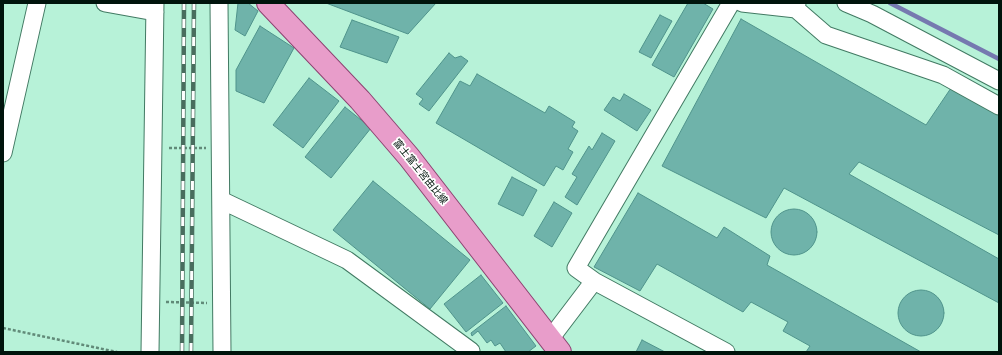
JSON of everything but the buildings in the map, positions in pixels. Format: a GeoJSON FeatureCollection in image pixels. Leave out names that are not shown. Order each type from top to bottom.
{"type":"FeatureCollection","features":[{"type":"Feature","properties":{"kind":"main road","name":"富士富士宮由比線"},"geometry":{"type":"LineString","coordinates":[[268,3],[360,100],[409,157],[555,345]]}},
{"type":"Feature","properties":{"kind":"street"},"geometry":{"type":"LineString","coordinates":[[3,153],[37,3]]}},
{"type":"Feature","properties":{"kind":"street"},"geometry":{"type":"LineString","coordinates":[[105,3],[155,7],[150,352]]}},
{"type":"Feature","properties":{"kind":"street"},"geometry":{"type":"LineString","coordinates":[[219,3],[222,352]]}},
{"type":"Feature","properties":{"kind":"street"},"geometry":{"type":"LineString","coordinates":[[726,352],[594,281],[576,268],[731,3]]}},
{"type":"Feature","properties":{"kind":"street"},"geometry":{"type":"LineString","coordinates":[[742,3],[796,6],[826,35],[943,75],[999,106]]}},
{"type":"Feature","properties":{"kind":"street"},"geometry":{"type":"LineString","coordinates":[[846,3],[872,14],[999,81]]}},
{"type":"Feature","properties":{"kind":"street"},"geometry":{"type":"LineString","coordinates":[[221,200],[347,260],[471,352]]}},
{"type":"Feature","properties":{"kind":"street"},"geometry":{"type":"LineString","coordinates":[[555,345],[594,281]]}},
{"type":"Feature","properties":{"kind":"path"},"geometry":{"type":"LineString","coordinates":[[153,148],[220,148]]}},
{"type":"Feature","properties":{"kind":"path"},"geometry":{"type":"LineString","coordinates":[[151,302],[222,303]]}},
{"type":"Feature","properties":{"kind":"path"},"geometry":{"type":"LineString","coordinates":[[3,328],[117,352]]}},
{"type":"Feature","properties":{"kind":"waterway"},"geometry":{"type":"LineString","coordinates":[[890,3],[999,59]]}},
{"type":"Feature","properties":{"kind":"railway"},"geometry":{"type":"LineString","coordinates":[[182,352],[184,3]]}},
{"type":"Feature","properties":{"kind":"railway"},"geometry":{"type":"LineString","coordinates":[[191,352],[194,3]]}}]}
